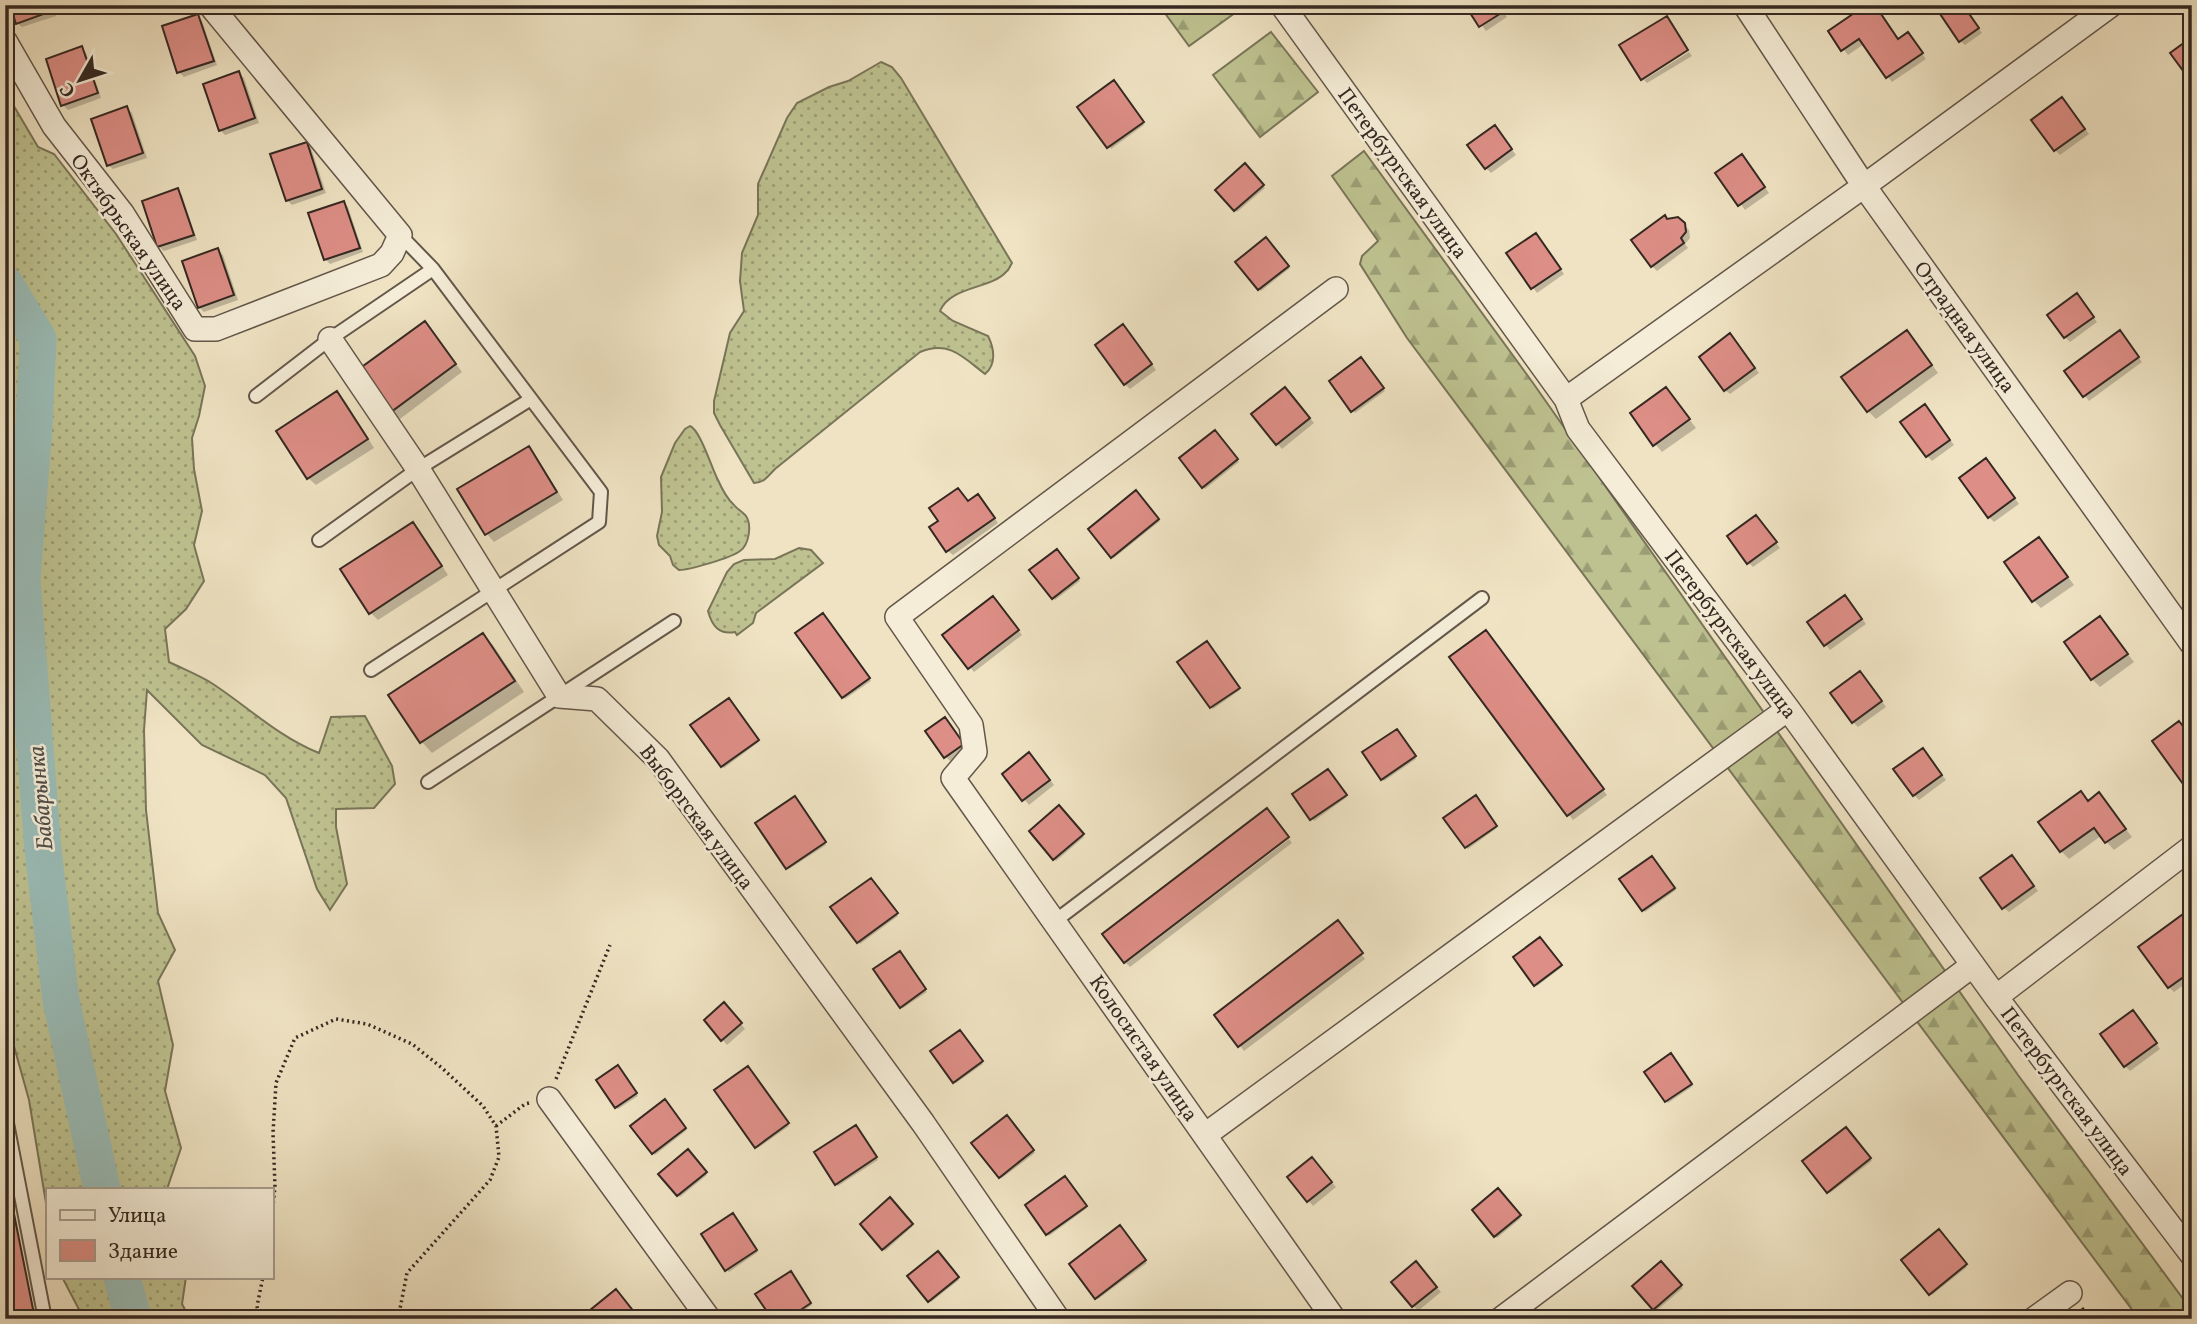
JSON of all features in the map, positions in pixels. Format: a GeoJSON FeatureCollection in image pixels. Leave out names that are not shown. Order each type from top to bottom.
{"type":"FeatureCollection","features":[{"type":"Feature","properties":{"kind":"street"},"geometry":{"type":"LineString","coordinates":[[210,5],[400,235]]}},
{"type":"Feature","properties":{"kind":"street","name":"Петербургская улица"},"geometry":{"type":"LineString","coordinates":[[1282,5],[1566,399],[1577,429],[1788,709],[1996,997],[2192,1255]]}},
{"type":"Feature","properties":{"kind":"street","name":"Отрадная улица"},"geometry":{"type":"LineString","coordinates":[[1745,5],[1864,186],[2192,644]]}},
{"type":"Feature","properties":{"kind":"street"},"geometry":{"type":"LineString","coordinates":[[1566,399],[2111,5]]}},
{"type":"Feature","properties":{"kind":"street","name":"Октябрьская улица"},"geometry":{"type":"LineString","coordinates":[[5,41],[54,126],[122,213],[195,329],[216,329],[381,265],[392,253],[400,235]]}},
{"type":"Feature","properties":{"kind":"street","name":"Колосистая улица"},"geometry":{"type":"LineString","coordinates":[[1334,1319],[953,778],[975,752],[971,725],[897,617],[1336,289]]}},
{"type":"Feature","properties":{"kind":"street"},"geometry":{"type":"LineString","coordinates":[[330,339],[418,469],[559,695]]}},
{"type":"Feature","properties":{"kind":"street","name":"Выборгская улица"},"geometry":{"type":"LineString","coordinates":[[559,695],[597,699],[657,758],[923,1123],[1058,1319]]}},
{"type":"Feature","properties":{"kind":"street"},"geometry":{"type":"LineString","coordinates":[[1205,1135],[1788,709]]}},
{"type":"Feature","properties":{"kind":"street"},"geometry":{"type":"LineString","coordinates":[[1996,997],[2192,848]]}},
{"type":"Feature","properties":{"kind":"street"},"geometry":{"type":"LineString","coordinates":[[1501,1319],[1973,965]]}},
{"type":"Feature","properties":{"kind":"street"},"geometry":{"type":"LineString","coordinates":[[549,1099],[709,1319]]}},
{"type":"Feature","properties":{"kind":"street"},"geometry":{"type":"LineString","coordinates":[[2034,1319],[2070,1293]]}},
{"type":"Feature","properties":{"kind":"lane"},"geometry":{"type":"LineString","coordinates":[[371,670],[599,522],[601,492],[433,269],[400,235]]}},
{"type":"Feature","properties":{"kind":"lane"},"geometry":{"type":"LineString","coordinates":[[256,396],[330,339],[433,269]]}},
{"type":"Feature","properties":{"kind":"lane"},"geometry":{"type":"LineString","coordinates":[[319,540],[418,469],[531,399]]}},
{"type":"Feature","properties":{"kind":"lane"},"geometry":{"type":"LineString","coordinates":[[1055,921],[1482,598]]}},
{"type":"Feature","properties":{"kind":"lane"},"geometry":{"type":"LineString","coordinates":[[428,782],[674,621]]}},
{"type":"Feature","properties":{"kind":"lane"},"geometry":{"type":"LineString","coordinates":[[5,1113],[46,1319]]}},
{"type":"Feature","properties":{"kind":"path"},"geometry":{"type":"LineString","coordinates":[[496,1125],[525,1104],[549,1099],[610,946]]}},
{"type":"Feature","properties":{"kind":"path"},"geometry":{"type":"LineString","coordinates":[[273,1206],[276,1083],[295,1038],[336,1019],[367,1024],[412,1044],[442,1068],[483,1106],[496,1125],[499,1157],[489,1180],[407,1273],[398,1319]]}},
{"type":"Feature","properties":{"kind":"path"},"geometry":{"type":"LineString","coordinates":[[260,1319],[257,1306],[263,1278]]}},
{"type":"Feature","properties":{"kind":"green space"},"geometry":{"type":"Polygon","coordinates":[[[1159,5],[1246,5],[1189,46],[1159,5]]]}},
{"type":"Feature","properties":{"kind":"green space"},"geometry":{"type":"Polygon","coordinates":[[[1271,32],[1318,92],[1260,137],[1213,75],[1271,32]]]}},
{"type":"Feature","properties":{"kind":"green space"},"geometry":{"type":"Polygon","coordinates":[[[881,62],[892,67],[901,78],[1012,263],[999,278],[952,297],[940,311],[953,321],[988,336],[993,361],[985,374],[948,349],[920,352],[766,479],[754,483],[714,413],[714,401],[730,333],[744,311],[740,281],[742,253],[758,215],[758,184],[787,118],[797,103],[848,81],[881,62]]]}},
{"type":"Feature","properties":{"kind":"green space"},"geometry":{"type":"Polygon","coordinates":[[[5,91],[38,147],[54,154],[116,234],[195,356],[205,386],[192,438],[194,469],[202,511],[194,545],[204,581],[186,609],[165,629],[169,662],[208,681],[277,730],[319,753],[331,717],[365,716],[392,766],[395,784],[374,808],[336,809],[336,827],[347,884],[330,910],[317,889],[286,798],[265,775],[202,745],[147,690],[144,730],[146,810],[158,913],[175,950],[158,981],[173,1045],[165,1091],[181,1148],[167,1188],[46,1188],[46,1203],[29,1100],[5,1014],[5,91]]]}},
{"type":"Feature","properties":{"kind":"green space"},"geometry":{"type":"Polygon","coordinates":[[[1364,151],[1533,383],[2018,1075],[2192,1311],[2192,1319],[2139,1319],[1407,338],[1360,264],[1362,256],[1378,241],[1332,176],[1364,151]]]}},
{"type":"Feature","properties":{"kind":"green space"},"geometry":{"type":"Polygon","coordinates":[[[690,426],[701,441],[726,496],[746,516],[749,529],[746,544],[735,554],[679,570],[659,545],[657,536],[662,512],[661,477],[675,443],[690,426]]]}},
{"type":"Feature","properties":{"kind":"green space"},"geometry":{"type":"Polygon","coordinates":[[[799,548],[811,550],[823,563],[756,613],[753,623],[737,635],[735,632],[720,631],[708,611],[727,572],[734,564],[744,560],[775,559],[799,548]]]}},
{"type":"Feature","properties":{"kind":"green space"},"geometry":{"type":"Polygon","coordinates":[[[63,1278],[186,1278],[182,1304],[190,1319],[84,1319],[63,1278]]]}},
{"type":"Feature","properties":{"kind":"building"},"geometry":{"type":"Polygon","coordinates":[[[10,5],[50,5],[52,11],[16,24],[10,5]]]}},
{"type":"Feature","properties":{"kind":"building"},"geometry":{"type":"Polygon","coordinates":[[[1465,5],[1499,5],[1503,12],[1479,27],[1465,5]]]}},
{"type":"Feature","properties":{"kind":"building"},"geometry":{"type":"Polygon","coordinates":[[[1866,5],[1875,5],[1898,39],[1908,32],[1923,53],[1886,78],[1859,39],[1841,51],[1828,31],[1866,5]]]}},
{"type":"Feature","properties":{"kind":"building"},"geometry":{"type":"Polygon","coordinates":[[[1934,5],[1963,5],[1979,28],[1959,42],[1934,5]]]}},
{"type":"Feature","properties":{"kind":"building"},"geometry":{"type":"Polygon","coordinates":[[[198,14],[214,61],[177,73],[162,26],[198,14]]]}},
{"type":"Feature","properties":{"kind":"building"},"geometry":{"type":"Polygon","coordinates":[[[1667,16],[1688,50],[1641,80],[1619,45],[1667,16]]]}},
{"type":"Feature","properties":{"kind":"building"},"geometry":{"type":"Polygon","coordinates":[[[2192,37],[2192,83],[2170,53],[2192,37]]]}},
{"type":"Feature","properties":{"kind":"building"},"geometry":{"type":"Polygon","coordinates":[[[82,46],[98,93],[61,106],[46,59],[82,46]]]}},
{"type":"Feature","properties":{"kind":"building"},"geometry":{"type":"Polygon","coordinates":[[[239,71],[255,118],[219,131],[203,84],[239,71]]]}},
{"type":"Feature","properties":{"kind":"building"},"geometry":{"type":"Polygon","coordinates":[[[1114,80],[1144,122],[1107,148],[1077,107],[1114,80]]]}},
{"type":"Feature","properties":{"kind":"building"},"geometry":{"type":"Polygon","coordinates":[[[2062,97],[2085,129],[2054,151],[2031,120],[2062,97]]]}},
{"type":"Feature","properties":{"kind":"building"},"geometry":{"type":"Polygon","coordinates":[[[127,106],[143,153],[107,166],[91,119],[127,106]]]}},
{"type":"Feature","properties":{"kind":"building"},"geometry":{"type":"Polygon","coordinates":[[[1495,125],[1512,149],[1485,169],[1467,145],[1495,125]]]}},
{"type":"Feature","properties":{"kind":"building"},"geometry":{"type":"Polygon","coordinates":[[[307,142],[322,189],[286,201],[270,154],[307,142]]]}},
{"type":"Feature","properties":{"kind":"building"},"geometry":{"type":"Polygon","coordinates":[[[1742,154],[1765,187],[1738,206],[1715,173],[1742,154]]]}},
{"type":"Feature","properties":{"kind":"building"},"geometry":{"type":"Polygon","coordinates":[[[1245,163],[1264,185],[1234,211],[1215,190],[1245,163]]]}},
{"type":"Feature","properties":{"kind":"building"},"geometry":{"type":"Polygon","coordinates":[[[178,188],[194,235],[157,247],[142,201],[178,188]]]}},
{"type":"Feature","properties":{"kind":"building"},"geometry":{"type":"Polygon","coordinates":[[[344,201],[360,248],[324,260],[308,213],[344,201]]]}},
{"type":"Feature","properties":{"kind":"building"},"geometry":{"type":"Polygon","coordinates":[[[1665,215],[1667,219],[1678,217],[1685,223],[1686,232],[1681,238],[1684,243],[1651,267],[1631,240],[1665,215]]]}},
{"type":"Feature","properties":{"kind":"building"},"geometry":{"type":"Polygon","coordinates":[[[1536,233],[1561,269],[1531,289],[1506,253],[1536,233]]]}},
{"type":"Feature","properties":{"kind":"building"},"geometry":{"type":"Polygon","coordinates":[[[1266,237],[1289,266],[1258,290],[1235,262],[1266,237]]]}},
{"type":"Feature","properties":{"kind":"building"},"geometry":{"type":"Polygon","coordinates":[[[218,248],[234,295],[198,308],[182,261],[218,248]]]}},
{"type":"Feature","properties":{"kind":"building"},"geometry":{"type":"Polygon","coordinates":[[[2077,293],[2094,317],[2064,338],[2047,315],[2077,293]]]}},
{"type":"Feature","properties":{"kind":"building"},"geometry":{"type":"Polygon","coordinates":[[[425,321],[456,364],[391,412],[359,369],[425,321]]]}},
{"type":"Feature","properties":{"kind":"building"},"geometry":{"type":"Polygon","coordinates":[[[1123,324],[1152,364],[1124,385],[1095,345],[1123,324]]]}},
{"type":"Feature","properties":{"kind":"building"},"geometry":{"type":"Polygon","coordinates":[[[1907,330],[1932,365],[1867,412],[1841,377],[1907,330]]]}},
{"type":"Feature","properties":{"kind":"building"},"geometry":{"type":"Polygon","coordinates":[[[2120,330],[2139,357],[2083,397],[2064,371],[2120,330]]]}},
{"type":"Feature","properties":{"kind":"building"},"geometry":{"type":"Polygon","coordinates":[[[1730,333],[1755,368],[1724,391],[1699,357],[1730,333]]]}},
{"type":"Feature","properties":{"kind":"building"},"geometry":{"type":"Polygon","coordinates":[[[1361,357],[1384,388],[1351,412],[1329,381],[1361,357]]]}},
{"type":"Feature","properties":{"kind":"building"},"geometry":{"type":"Polygon","coordinates":[[[1285,387],[1310,418],[1276,445],[1251,414],[1285,387]]]}},
{"type":"Feature","properties":{"kind":"building"},"geometry":{"type":"Polygon","coordinates":[[[1666,387],[1690,419],[1653,446],[1630,413],[1666,387]]]}},
{"type":"Feature","properties":{"kind":"building"},"geometry":{"type":"Polygon","coordinates":[[[337,391],[368,439],[307,479],[276,431],[337,391]]]}},
{"type":"Feature","properties":{"kind":"building"},"geometry":{"type":"Polygon","coordinates":[[[1925,404],[1950,440],[1926,457],[1900,422],[1925,404]]]}},
{"type":"Feature","properties":{"kind":"building"},"geometry":{"type":"Polygon","coordinates":[[[1215,430],[1238,459],[1202,488],[1179,458],[1215,430]]]}},
{"type":"Feature","properties":{"kind":"building"},"geometry":{"type":"Polygon","coordinates":[[[529,446],[557,492],[485,535],[457,489],[529,446]]]}},
{"type":"Feature","properties":{"kind":"building"},"geometry":{"type":"Polygon","coordinates":[[[1986,458],[2015,498],[1988,518],[1959,478],[1986,458]]]}},
{"type":"Feature","properties":{"kind":"building"},"geometry":{"type":"Polygon","coordinates":[[[958,488],[968,501],[978,494],[995,518],[946,552],[929,527],[938,521],[929,508],[958,488]]]}},
{"type":"Feature","properties":{"kind":"building"},"geometry":{"type":"Polygon","coordinates":[[[1136,490],[1159,519],[1111,558],[1088,529],[1136,490]]]}},
{"type":"Feature","properties":{"kind":"building"},"geometry":{"type":"Polygon","coordinates":[[[1756,515],[1777,542],[1747,564],[1727,536],[1756,515]]]}},
{"type":"Feature","properties":{"kind":"building"},"geometry":{"type":"Polygon","coordinates":[[[413,522],[442,566],[369,614],[340,569],[413,522]]]}},
{"type":"Feature","properties":{"kind":"building"},"geometry":{"type":"Polygon","coordinates":[[[2039,537],[2068,577],[2032,602],[2004,562],[2039,537]]]}},
{"type":"Feature","properties":{"kind":"building"},"geometry":{"type":"Polygon","coordinates":[[[1057,549],[1079,578],[1052,599],[1029,570],[1057,549]]]}},
{"type":"Feature","properties":{"kind":"building"},"geometry":{"type":"Polygon","coordinates":[[[1845,595],[1862,619],[1824,646],[1807,622],[1845,595]]]}},
{"type":"Feature","properties":{"kind":"building"},"geometry":{"type":"Polygon","coordinates":[[[993,596],[1019,630],[968,669],[942,635],[993,596]]]}},
{"type":"Feature","properties":{"kind":"building"},"geometry":{"type":"Polygon","coordinates":[[[823,613],[870,678],[842,698],[795,633],[823,613]]]}},
{"type":"Feature","properties":{"kind":"building"},"geometry":{"type":"Polygon","coordinates":[[[2100,616],[2128,654],[2091,680],[2064,642],[2100,616]]]}},
{"type":"Feature","properties":{"kind":"building"},"geometry":{"type":"Polygon","coordinates":[[[1486,630],[1604,789],[1567,816],[1449,657],[1486,630]]]}},
{"type":"Feature","properties":{"kind":"building"},"geometry":{"type":"Polygon","coordinates":[[[483,633],[515,681],[420,743],[388,695],[483,633]]]}},
{"type":"Feature","properties":{"kind":"building"},"geometry":{"type":"Polygon","coordinates":[[[1207,641],[1240,688],[1210,708],[1177,662],[1207,641]]]}},
{"type":"Feature","properties":{"kind":"building"},"geometry":{"type":"Polygon","coordinates":[[[1860,671],[1882,701],[1852,723],[1830,693],[1860,671]]]}},
{"type":"Feature","properties":{"kind":"building"},"geometry":{"type":"Polygon","coordinates":[[[729,698],[759,740],[721,767],[690,725],[729,698]]]}},
{"type":"Feature","properties":{"kind":"building"},"geometry":{"type":"Polygon","coordinates":[[[945,717],[964,744],[944,758],[925,731],[945,717]]]}},
{"type":"Feature","properties":{"kind":"building"},"geometry":{"type":"Polygon","coordinates":[[[2179,721],[2192,738],[2192,778],[2183,784],[2152,741],[2179,721]]]}},
{"type":"Feature","properties":{"kind":"building"},"geometry":{"type":"Polygon","coordinates":[[[1397,729],[1416,756],[1381,780],[1362,752],[1397,729]]]}},
{"type":"Feature","properties":{"kind":"building"},"geometry":{"type":"Polygon","coordinates":[[[1923,748],[1942,775],[1913,796],[1893,769],[1923,748]]]}},
{"type":"Feature","properties":{"kind":"building"},"geometry":{"type":"Polygon","coordinates":[[[1029,752],[1050,780],[1022,801],[1002,774],[1029,752]]]}},
{"type":"Feature","properties":{"kind":"building"},"geometry":{"type":"Polygon","coordinates":[[[1328,769],[1347,795],[1310,820],[1292,794],[1328,769]]]}},
{"type":"Feature","properties":{"kind":"building"},"geometry":{"type":"Polygon","coordinates":[[[2081,791],[2088,801],[2099,792],[2126,829],[2105,843],[2094,828],[2060,852],[2038,822],[2081,791]]]}},
{"type":"Feature","properties":{"kind":"building"},"geometry":{"type":"Polygon","coordinates":[[[1476,795],[1497,826],[1465,848],[1443,818],[1476,795]]]}},
{"type":"Feature","properties":{"kind":"building"},"geometry":{"type":"Polygon","coordinates":[[[795,796],[826,842],[786,869],[755,823],[795,796]]]}},
{"type":"Feature","properties":{"kind":"building"},"geometry":{"type":"Polygon","coordinates":[[[1059,805],[1084,834],[1053,860],[1029,831],[1059,805]]]}},
{"type":"Feature","properties":{"kind":"building"},"geometry":{"type":"Polygon","coordinates":[[[1267,808],[1289,837],[1124,963],[1102,934],[1267,808]]]}},
{"type":"Feature","properties":{"kind":"building"},"geometry":{"type":"Polygon","coordinates":[[[2012,855],[2034,886],[2002,909],[1980,878],[2012,855]]]}},
{"type":"Feature","properties":{"kind":"building"},"geometry":{"type":"Polygon","coordinates":[[[1652,856],[1675,888],[1642,911],[1619,879],[1652,856]]]}},
{"type":"Feature","properties":{"kind":"building"},"geometry":{"type":"Polygon","coordinates":[[[871,878],[898,913],[857,943],[830,907],[871,878]]]}},
{"type":"Feature","properties":{"kind":"building"},"geometry":{"type":"Polygon","coordinates":[[[2190,909],[2192,971],[2168,988],[2138,947],[2190,909]]]}},
{"type":"Feature","properties":{"kind":"building"},"geometry":{"type":"Polygon","coordinates":[[[1338,920],[1363,953],[1238,1047],[1214,1015],[1338,920]]]}},
{"type":"Feature","properties":{"kind":"building"},"geometry":{"type":"Polygon","coordinates":[[[1540,937],[1562,965],[1534,986],[1513,957],[1540,937]]]}},
{"type":"Feature","properties":{"kind":"building"},"geometry":{"type":"Polygon","coordinates":[[[900,951],[926,989],[900,1008],[873,969],[900,951]]]}},
{"type":"Feature","properties":{"kind":"building"},"geometry":{"type":"Polygon","coordinates":[[[724,1002],[742,1023],[721,1041],[704,1020],[724,1002]]]}},
{"type":"Feature","properties":{"kind":"building"},"geometry":{"type":"Polygon","coordinates":[[[2133,1010],[2157,1043],[2124,1067],[2100,1034],[2133,1010]]]}},
{"type":"Feature","properties":{"kind":"building"},"geometry":{"type":"Polygon","coordinates":[[[960,1030],[983,1061],[953,1083],[930,1051],[960,1030]]]}},
{"type":"Feature","properties":{"kind":"building"},"geometry":{"type":"Polygon","coordinates":[[[1671,1053],[1692,1084],[1665,1102],[1644,1072],[1671,1053]]]}},
{"type":"Feature","properties":{"kind":"building"},"geometry":{"type":"Polygon","coordinates":[[[618,1065],[637,1093],[615,1108],[596,1080],[618,1065]]]}},
{"type":"Feature","properties":{"kind":"building"},"geometry":{"type":"Polygon","coordinates":[[[748,1066],[789,1123],[755,1148],[714,1090],[748,1066]]]}},
{"type":"Feature","properties":{"kind":"building"},"geometry":{"type":"Polygon","coordinates":[[[665,1099],[686,1128],[652,1154],[630,1126],[665,1099]]]}},
{"type":"Feature","properties":{"kind":"building"},"geometry":{"type":"Polygon","coordinates":[[[1007,1115],[1034,1150],[999,1178],[971,1143],[1007,1115]]]}},
{"type":"Feature","properties":{"kind":"building"},"geometry":{"type":"Polygon","coordinates":[[[856,1125],[877,1157],[835,1185],[814,1152],[856,1125]]]}},
{"type":"Feature","properties":{"kind":"building"},"geometry":{"type":"Polygon","coordinates":[[[1846,1127],[1871,1158],[1827,1193],[1802,1161],[1846,1127]]]}},
{"type":"Feature","properties":{"kind":"building"},"geometry":{"type":"Polygon","coordinates":[[[688,1149],[707,1172],[677,1196],[658,1174],[688,1149]]]}},
{"type":"Feature","properties":{"kind":"building"},"geometry":{"type":"Polygon","coordinates":[[[1312,1157],[1332,1182],[1307,1202],[1287,1177],[1312,1157]]]}},
{"type":"Feature","properties":{"kind":"building"},"geometry":{"type":"Polygon","coordinates":[[[5,1169],[35,1319],[10,1319],[5,1292],[5,1169]]]}},
{"type":"Feature","properties":{"kind":"building"},"geometry":{"type":"Polygon","coordinates":[[[1065,1176],[1087,1206],[1046,1235],[1025,1205],[1065,1176]]]}},
{"type":"Feature","properties":{"kind":"building"},"geometry":{"type":"Polygon","coordinates":[[[1498,1188],[1521,1215],[1494,1237],[1472,1210],[1498,1188]]]}},
{"type":"Feature","properties":{"kind":"building"},"geometry":{"type":"Polygon","coordinates":[[[890,1197],[913,1224],[882,1250],[860,1224],[890,1197]]]}},
{"type":"Feature","properties":{"kind":"building"},"geometry":{"type":"Polygon","coordinates":[[[733,1213],[757,1250],[725,1271],[701,1234],[733,1213]]]}},
{"type":"Feature","properties":{"kind":"building"},"geometry":{"type":"Polygon","coordinates":[[[1120,1225],[1146,1260],[1095,1299],[1069,1264],[1120,1225]]]}},
{"type":"Feature","properties":{"kind":"building"},"geometry":{"type":"Polygon","coordinates":[[[1939,1229],[1967,1264],[1929,1295],[1901,1260],[1939,1229]]]}},
{"type":"Feature","properties":{"kind":"building"},"geometry":{"type":"Polygon","coordinates":[[[938,1251],[959,1277],[928,1302],[907,1276],[938,1251]]]}},
{"type":"Feature","properties":{"kind":"building"},"geometry":{"type":"Polygon","coordinates":[[[1416,1261],[1437,1287],[1412,1307],[1391,1282],[1416,1261]]]}},
{"type":"Feature","properties":{"kind":"building"},"geometry":{"type":"Polygon","coordinates":[[[1661,1261],[1682,1285],[1653,1310],[1632,1286],[1661,1261]]]}},
{"type":"Feature","properties":{"kind":"building"},"geometry":{"type":"Polygon","coordinates":[[[791,1271],[811,1303],[787,1319],[772,1319],[755,1294],[791,1271]]]}},
{"type":"Feature","properties":{"kind":"building"},"geometry":{"type":"Polygon","coordinates":[[[616,1289],[638,1317],[587,1319],[584,1315],[616,1289]]]}},
{"type":"Feature","properties":{"kind":"waterway","name":"Бабарынка"},"geometry":{"type":"LineString","coordinates":[[5,284],[38,339],[22,579],[43,850],[61,1000],[102,1188]]}},
{"type":"Feature","properties":{"kind":"waterway","name":"Бабарынка"},"geometry":{"type":"LineString","coordinates":[[122,1278],[133,1319]]}}]}
